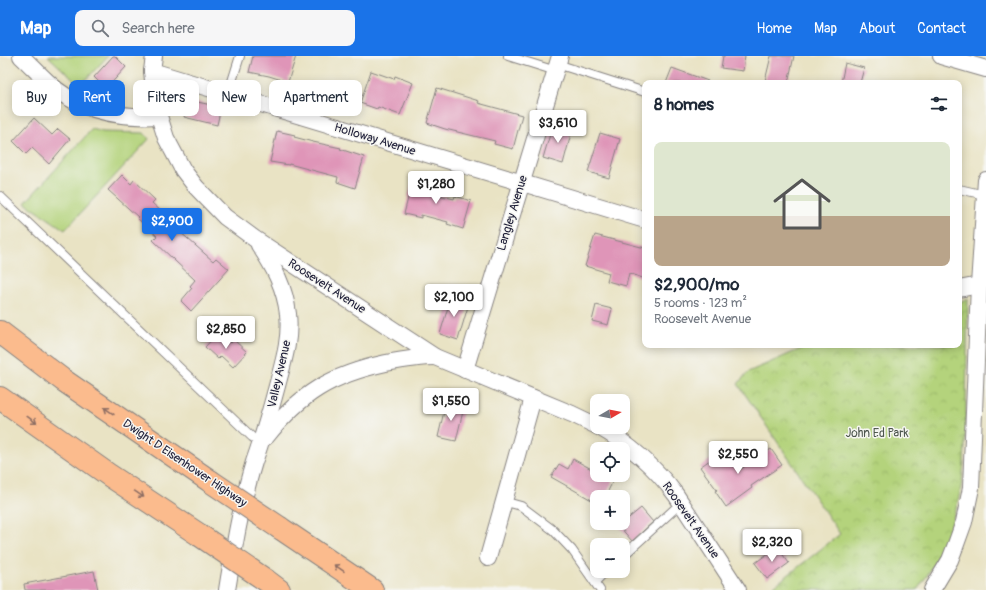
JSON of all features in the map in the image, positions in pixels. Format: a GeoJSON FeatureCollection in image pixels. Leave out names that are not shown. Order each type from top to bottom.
{"type":"FeatureCollection","features":[{"type":"Feature","properties":{"kind":"highway","name":"Dwight D Eisenhower Highway"},"geometry":{"type":"LineString","coordinates":[[0,332],[63,380],[372,590]]}},
{"type":"Feature","properties":{"kind":"highway"},"geometry":{"type":"LineString","coordinates":[[0,398],[109,475],[273,586]]}},
{"type":"Feature","properties":{"kind":"street"},"geometry":{"type":"LineString","coordinates":[[21,56],[56,90],[87,107],[114,114],[136,117],[159,116]]}},
{"type":"Feature","properties":{"kind":"street"},"geometry":{"type":"LineString","coordinates":[[941,56],[986,68]]}},
{"type":"Feature","properties":{"kind":"street","name":"Roosevelt Avenue"},"geometry":{"type":"LineString","coordinates":[[153,64],[155,80]]}},
{"type":"Feature","properties":{"kind":"street","name":"Holloway Avenue"},"geometry":{"type":"LineString","coordinates":[[153,64],[207,86]]}},
{"type":"Feature","properties":{"kind":"street","name":"Langley Avenue"},"geometry":{"type":"LineString","coordinates":[[465,370],[557,64]]}},
{"type":"Feature","properties":{"kind":"street","name":"Holloway Avenue"},"geometry":{"type":"LineString","coordinates":[[261,104],[642,219]]}},
{"type":"Feature","properties":{"kind":"street","name":"Roosevelt Avenue"},"geometry":{"type":"LineString","coordinates":[[159,116],[166,138],[183,170],[196,187],[226,217],[255,239],[435,357],[590,422]]}},
{"type":"Feature","properties":{"kind":"street"},"geometry":{"type":"LineString","coordinates":[[932,590],[950,560],[964,522],[971,488],[979,465],[979,285],[985,188]]}},
{"type":"Feature","properties":{"kind":"street","name":"Valley Avenue"},"geometry":{"type":"LineString","coordinates":[[227,590],[237,530],[254,463],[285,357],[288,336],[288,315],[280,281],[271,262],[255,239]]}},
{"type":"Feature","properties":{"kind":"street"},"geometry":{"type":"LineString","coordinates":[[962,288],[979,285]]}},
{"type":"Feature","properties":{"kind":"street","name":"Valley Avenue"},"geometry":{"type":"LineString","coordinates":[[261,443],[280,419],[295,404],[335,379],[355,371],[384,364],[412,358],[435,357]]}},
{"type":"Feature","properties":{"kind":"street"},"geometry":{"type":"LineString","coordinates":[[488,558],[533,398]]}},
{"type":"Feature","properties":{"kind":"street","name":"Roosevelt Avenue"},"geometry":{"type":"LineString","coordinates":[[611,434],[643,458],[667,484],[738,590]]}},
{"type":"Feature","properties":{"kind":"lane"},"geometry":{"type":"LineString","coordinates":[[232,80],[240,56]]}},
{"type":"Feature","properties":{"kind":"lane"},"geometry":{"type":"LineString","coordinates":[[508,56],[557,64],[642,91]]}},
{"type":"Feature","properties":{"kind":"lane"},"geometry":{"type":"LineString","coordinates":[[962,189],[985,188]]}},
{"type":"Feature","properties":{"kind":"lane"},"geometry":{"type":"LineString","coordinates":[[0,196],[252,437],[261,443]]}},
{"type":"Feature","properties":{"kind":"lane"},"geometry":{"type":"LineString","coordinates":[[503,501],[521,506],[553,530],[572,550],[600,590]]}},
{"type":"Feature","properties":{"kind":"lane"},"geometry":{"type":"LineString","coordinates":[[630,550],[681,503]]}},
{"type":"Feature","properties":{"kind":"lane"},"geometry":{"type":"LineString","coordinates":[[595,582],[599,578]]}},
{"type":"Feature","properties":{"kind":"green space"},"geometry":{"type":"Polygon","coordinates":[[[48,56],[108,56],[86,80],[74,80],[48,56]]]}},
{"type":"Feature","properties":{"kind":"green space"},"geometry":{"type":"Polygon","coordinates":[[[92,129],[103,132],[144,133],[149,139],[65,230],[25,203],[92,129]]]}},
{"type":"Feature","properties":{"kind":"green space","name":"John Ed Park"},"geometry":{"type":"Polygon","coordinates":[[[968,299],[964,468],[960,493],[950,527],[936,560],[924,580],[917,590],[769,590],[840,534],[738,384],[748,372],[803,348],[962,348],[962,301],[968,299]]]}},
{"type":"Feature","properties":{"kind":"building"},"geometry":{"type":"Polygon","coordinates":[[[113,56],[115,56],[126,67],[114,80],[97,80],[94,77],[113,56]]]}},
{"type":"Feature","properties":{"kind":"building"},"geometry":{"type":"Polygon","coordinates":[[[253,56],[296,56],[289,80],[282,80],[249,72],[253,56]]]}},
{"type":"Feature","properties":{"kind":"building"},"geometry":{"type":"Polygon","coordinates":[[[723,56],[745,56],[743,71],[721,68],[723,56]]]}},
{"type":"Feature","properties":{"kind":"building"},"geometry":{"type":"Polygon","coordinates":[[[771,56],[794,56],[789,80],[765,80],[771,56]]]}},
{"type":"Feature","properties":{"kind":"building"},"geometry":{"type":"Polygon","coordinates":[[[845,63],[864,68],[861,80],[842,80],[845,63]]]}},
{"type":"Feature","properties":{"kind":"building"},"geometry":{"type":"Polygon","coordinates":[[[672,68],[705,80],[667,80],[672,68]]]}},
{"type":"Feature","properties":{"kind":"building"},"geometry":{"type":"Polygon","coordinates":[[[371,71],[394,79],[395,76],[413,83],[400,115],[378,107],[377,109],[362,104],[362,97],[371,71]]]}},
{"type":"Feature","properties":{"kind":"building"},"geometry":{"type":"Polygon","coordinates":[[[437,88],[479,101],[478,103],[522,115],[513,149],[494,144],[495,141],[427,123],[437,88]]]}},
{"type":"Feature","properties":{"kind":"building"},"geometry":{"type":"Polygon","coordinates":[[[199,102],[207,104],[207,116],[219,116],[217,125],[184,117],[199,116],[199,102]]]}},
{"type":"Feature","properties":{"kind":"building"},"geometry":{"type":"Polygon","coordinates":[[[34,118],[52,135],[58,129],[70,139],[49,164],[32,148],[26,154],[13,141],[34,118]]]}},
{"type":"Feature","properties":{"kind":"building"},"geometry":{"type":"Polygon","coordinates":[[[553,124],[572,130],[563,164],[543,158],[553,124]]]}},
{"type":"Feature","properties":{"kind":"building"},"geometry":{"type":"Polygon","coordinates":[[[277,131],[295,135],[294,137],[341,148],[340,149],[364,157],[355,188],[337,182],[338,177],[289,164],[270,162],[277,131]]]}},
{"type":"Feature","properties":{"kind":"building"},"geometry":{"type":"Polygon","coordinates":[[[600,133],[620,139],[609,178],[588,172],[600,133]]]}},
{"type":"Feature","properties":{"kind":"building"},"geometry":{"type":"Polygon","coordinates":[[[122,175],[131,184],[134,180],[155,200],[152,203],[162,212],[157,217],[176,234],[179,231],[213,261],[216,258],[229,269],[191,311],[181,301],[192,288],[190,286],[195,280],[153,240],[157,236],[108,190],[122,175]]]}},
{"type":"Feature","properties":{"kind":"building"},"geometry":{"type":"Polygon","coordinates":[[[413,178],[430,183],[427,192],[454,199],[455,196],[471,201],[463,229],[447,224],[448,222],[421,215],[421,218],[404,214],[413,178]]]}},
{"type":"Feature","properties":{"kind":"building"},"geometry":{"type":"Polygon","coordinates":[[[595,235],[642,247],[642,278],[629,273],[626,286],[607,281],[609,273],[585,266],[595,235]]]}},
{"type":"Feature","properties":{"kind":"building"},"geometry":{"type":"Polygon","coordinates":[[[451,297],[469,303],[458,340],[440,334],[451,297]]]}},
{"type":"Feature","properties":{"kind":"building"},"geometry":{"type":"Polygon","coordinates":[[[596,305],[612,309],[608,325],[592,321],[596,305]]]}},
{"type":"Feature","properties":{"kind":"building"},"geometry":{"type":"Polygon","coordinates":[[[219,332],[231,343],[234,340],[247,352],[233,367],[221,356],[218,359],[205,347],[219,332]]]}},
{"type":"Feature","properties":{"kind":"building"},"geometry":{"type":"Polygon","coordinates":[[[446,403],[464,407],[456,441],[438,437],[446,403]]]}},
{"type":"Feature","properties":{"kind":"building"},"geometry":{"type":"Polygon","coordinates":[[[771,449],[782,465],[751,486],[752,488],[726,507],[715,491],[717,490],[700,467],[724,450],[739,470],[771,449]]]}},
{"type":"Feature","properties":{"kind":"building"},"geometry":{"type":"Polygon","coordinates":[[[573,459],[590,468],[590,482],[612,482],[608,490],[590,490],[590,499],[551,477],[559,464],[568,469],[573,459]]]}},
{"type":"Feature","properties":{"kind":"building"},"geometry":{"type":"Polygon","coordinates":[[[641,508],[653,522],[632,541],[622,530],[630,530],[630,517],[641,508]]]}},
{"type":"Feature","properties":{"kind":"building"},"geometry":{"type":"Polygon","coordinates":[[[777,547],[789,563],[767,579],[755,563],[777,547]]]}},
{"type":"Feature","properties":{"kind":"building"},"geometry":{"type":"Polygon","coordinates":[[[94,571],[98,590],[25,590],[24,584],[94,571]]]}}]}
